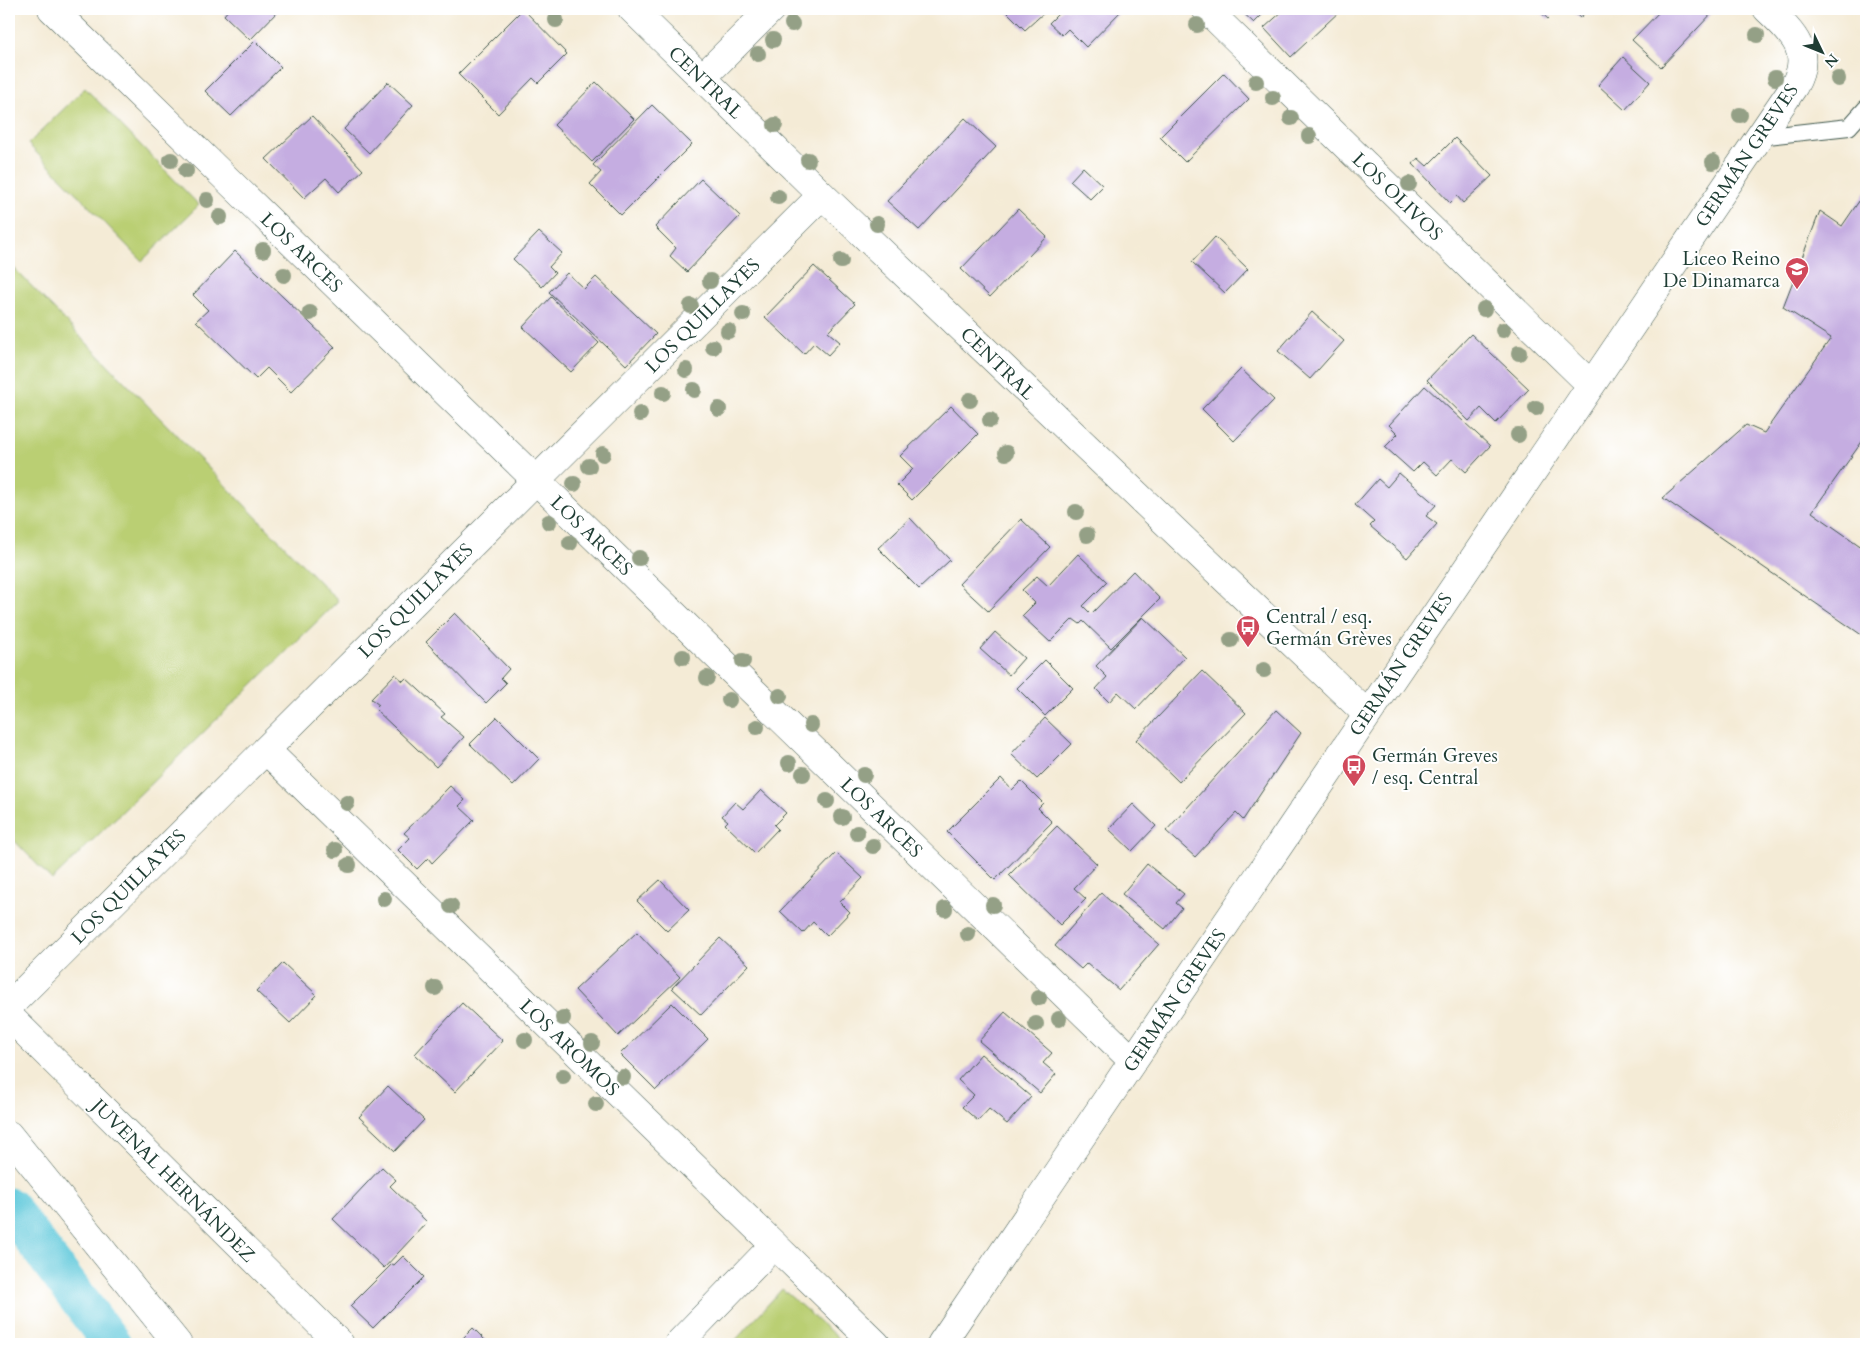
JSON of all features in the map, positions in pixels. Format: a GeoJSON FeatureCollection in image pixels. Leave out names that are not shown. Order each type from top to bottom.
{"type":"FeatureCollection","features":[{"type":"Feature","properties":{"kind":"street","name":"LOS ARCES"},"geometry":{"type":"LineString","coordinates":[[52,9],[1132,1060]]}},
{"type":"Feature","properties":{"kind":"street","name":"CENTRAL"},"geometry":{"type":"LineString","coordinates":[[632,9],[822,195],[1367,714]]}},
{"type":"Feature","properties":{"kind":"street"},"geometry":{"type":"LineString","coordinates":[[702,78],[771,9]]}},
{"type":"Feature","properties":{"kind":"street","name":"LOS OLIVOS"},"geometry":{"type":"LineString","coordinates":[[1206,9],[1590,384]]}},
{"type":"Feature","properties":{"kind":"street","name":"GERMÁN GREVES"},"geometry":{"type":"LineString","coordinates":[[941,1344],[1799,77],[1802,56],[1795,38],[1766,9]]}},
{"type":"Feature","properties":{"kind":"street","name":"LOS QUILLAYES"},"geometry":{"type":"LineString","coordinates":[[9,1006],[822,195]]}},
{"type":"Feature","properties":{"kind":"street","name":"LOS AROMOS"},"geometry":{"type":"LineString","coordinates":[[266,750],[876,1344]]}},
{"type":"Feature","properties":{"kind":"street","name":"JUVENAL HERNÁNDEZ"},"geometry":{"type":"LineString","coordinates":[[9,1016],[340,1344]]}},
{"type":"Feature","properties":{"kind":"street"},"geometry":{"type":"LineString","coordinates":[[9,1135],[178,1344]]}},
{"type":"Feature","properties":{"kind":"street"},"geometry":{"type":"LineString","coordinates":[[678,1344],[774,1245]]}},
{"type":"Feature","properties":{"kind":"lane"},"geometry":{"type":"LineString","coordinates":[[1759,137],[1849,126],[1866,108]]}},
{"type":"Feature","properties":{"kind":"green space"},"geometry":{"type":"Polygon","coordinates":[[[85,88],[199,205],[142,261],[28,144],[85,88]]]}},
{"type":"Feature","properties":{"kind":"green space"},"geometry":{"type":"Polygon","coordinates":[[[9,263],[338,601],[52,880],[9,835],[9,263]]]}},
{"type":"Feature","properties":{"kind":"green space"},"geometry":{"type":"Polygon","coordinates":[[[782,1289],[845,1344],[732,1344],[782,1289]]]}},
{"type":"Feature","properties":{"kind":"building"},"geometry":{"type":"Polygon","coordinates":[[[229,9],[280,9],[250,40],[224,15],[229,9]]]}},
{"type":"Feature","properties":{"kind":"building"},"geometry":{"type":"Polygon","coordinates":[[[523,9],[567,54],[538,83],[533,78],[498,114],[458,74],[523,9]]]}},
{"type":"Feature","properties":{"kind":"building"},"geometry":{"type":"Polygon","coordinates":[[[1004,9],[1048,9],[1025,30],[1004,9]]]}},
{"type":"Feature","properties":{"kind":"building"},"geometry":{"type":"Polygon","coordinates":[[[1063,9],[1123,9],[1086,47],[1068,29],[1062,35],[1049,23],[1063,9]]]}},
{"type":"Feature","properties":{"kind":"building"},"geometry":{"type":"Polygon","coordinates":[[[1239,9],[1268,9],[1254,23],[1239,9]]]}},
{"type":"Feature","properties":{"kind":"building"},"geometry":{"type":"Polygon","coordinates":[[[1285,9],[1341,10],[1291,57],[1264,28],[1285,9]]]}},
{"type":"Feature","properties":{"kind":"building"},"geometry":{"type":"Polygon","coordinates":[[[1537,9],[1558,9],[1548,19],[1537,9]]]}},
{"type":"Feature","properties":{"kind":"building"},"geometry":{"type":"Polygon","coordinates":[[[1570,9],[1588,9],[1580,18],[1570,9]]]}},
{"type":"Feature","properties":{"kind":"building"},"geometry":{"type":"Polygon","coordinates":[[[1662,9],[1713,9],[1714,11],[1661,67],[1632,40],[1662,9]]]}},
{"type":"Feature","properties":{"kind":"building"},"geometry":{"type":"Polygon","coordinates":[[[255,41],[281,67],[231,116],[205,91],[255,41]]]}},
{"type":"Feature","properties":{"kind":"building"},"geometry":{"type":"Polygon","coordinates":[[[1623,57],[1650,82],[1625,110],[1598,85],[1623,57]]]}},
{"type":"Feature","properties":{"kind":"building"},"geometry":{"type":"Polygon","coordinates":[[[1224,73],[1249,99],[1185,162],[1160,137],[1224,73]]]}},
{"type":"Feature","properties":{"kind":"building"},"geometry":{"type":"Polygon","coordinates":[[[388,82],[413,105],[369,153],[344,129],[388,82]]]}},
{"type":"Feature","properties":{"kind":"building"},"geometry":{"type":"Polygon","coordinates":[[[596,82],[634,119],[592,162],[554,125],[596,82]]]}},
{"type":"Feature","properties":{"kind":"building"},"geometry":{"type":"Polygon","coordinates":[[[652,105],[692,144],[621,215],[590,184],[601,172],[593,165],[652,105]]]}},
{"type":"Feature","properties":{"kind":"building"},"geometry":{"type":"Polygon","coordinates":[[[312,116],[363,170],[339,192],[326,178],[304,198],[266,159],[312,116]]]}},
{"type":"Feature","properties":{"kind":"building"},"geometry":{"type":"Polygon","coordinates":[[[965,118],[996,147],[919,230],[887,201],[965,118]]]}},
{"type":"Feature","properties":{"kind":"building"},"geometry":{"type":"Polygon","coordinates":[[[1455,138],[1492,176],[1463,203],[1457,196],[1450,203],[1413,164],[1418,158],[1427,166],[1455,138]]]}},
{"type":"Feature","properties":{"kind":"building"},"geometry":{"type":"Polygon","coordinates":[[[1083,167],[1103,186],[1090,199],[1070,181],[1083,167]]]}},
{"type":"Feature","properties":{"kind":"building"},"geometry":{"type":"Polygon","coordinates":[[[701,179],[740,216],[687,272],[670,256],[676,248],[655,227],[701,179]]]}},
{"type":"Feature","properties":{"kind":"building"},"geometry":{"type":"Polygon","coordinates":[[[1866,191],[1866,436],[1812,512],[1866,550],[1866,638],[1663,498],[1746,425],[1764,433],[1831,338],[1783,307],[1820,211],[1842,226],[1866,191]]]}},
{"type":"Feature","properties":{"kind":"building"},"geometry":{"type":"Polygon","coordinates":[[[1018,209],[1047,237],[990,297],[961,269],[1018,209]]]}},
{"type":"Feature","properties":{"kind":"building"},"geometry":{"type":"Polygon","coordinates":[[[539,232],[562,253],[549,267],[555,273],[542,287],[513,259],[539,232]]]}},
{"type":"Feature","properties":{"kind":"building"},"geometry":{"type":"Polygon","coordinates":[[[1215,237],[1248,269],[1225,293],[1192,262],[1215,237]]]}},
{"type":"Feature","properties":{"kind":"building"},"geometry":{"type":"Polygon","coordinates":[[[235,251],[335,347],[291,392],[267,368],[256,379],[196,321],[208,310],[193,295],[235,251]]]}},
{"type":"Feature","properties":{"kind":"building"},"geometry":{"type":"Polygon","coordinates":[[[814,266],[855,304],[828,332],[840,342],[828,355],[814,343],[804,354],[765,317],[814,266]]]}},
{"type":"Feature","properties":{"kind":"building"},"geometry":{"type":"Polygon","coordinates":[[[567,273],[584,289],[596,277],[656,334],[626,365],[549,292],[567,273]]]}},
{"type":"Feature","properties":{"kind":"building"},"geometry":{"type":"Polygon","coordinates":[[[551,297],[599,343],[571,372],[523,327],[551,297]]]}},
{"type":"Feature","properties":{"kind":"building"},"geometry":{"type":"Polygon","coordinates":[[[1312,312],[1344,341],[1310,379],[1278,351],[1312,312]]]}},
{"type":"Feature","properties":{"kind":"building"},"geometry":{"type":"Polygon","coordinates":[[[1471,334],[1529,389],[1496,423],[1481,408],[1469,421],[1427,380],[1471,334]]]}},
{"type":"Feature","properties":{"kind":"building"},"geometry":{"type":"Polygon","coordinates":[[[1241,369],[1274,400],[1234,441],[1202,409],[1241,369]]]}},
{"type":"Feature","properties":{"kind":"building"},"geometry":{"type":"Polygon","coordinates":[[[1425,386],[1490,446],[1466,472],[1452,459],[1437,475],[1423,462],[1413,472],[1385,447],[1398,434],[1389,425],[1425,386]]]}},
{"type":"Feature","properties":{"kind":"building"},"geometry":{"type":"Polygon","coordinates":[[[951,406],[978,434],[912,500],[897,485],[913,469],[900,456],[951,406]]]}},
{"type":"Feature","properties":{"kind":"building"},"geometry":{"type":"Polygon","coordinates":[[[1399,473],[1436,505],[1426,516],[1437,524],[1407,558],[1370,526],[1374,522],[1355,505],[1378,479],[1387,487],[1399,473]]]}},
{"type":"Feature","properties":{"kind":"building"},"geometry":{"type":"Polygon","coordinates":[[[910,518],[950,560],[919,589],[878,548],[910,518]]]}},
{"type":"Feature","properties":{"kind":"building"},"geometry":{"type":"Polygon","coordinates":[[[1021,519],[1050,547],[988,611],[959,584],[1021,519]]]}},
{"type":"Feature","properties":{"kind":"building"},"geometry":{"type":"Polygon","coordinates":[[[1078,554],[1107,582],[1083,606],[1091,614],[1133,571],[1160,599],[1111,648],[1083,621],[1080,624],[1073,619],[1050,642],[1022,616],[1035,603],[1022,590],[1037,576],[1048,586],[1078,554]]]}},
{"type":"Feature","properties":{"kind":"building"},"geometry":{"type":"Polygon","coordinates":[[[455,613],[509,669],[501,678],[506,683],[486,703],[426,642],[455,613]]]}},
{"type":"Feature","properties":{"kind":"building"},"geometry":{"type":"Polygon","coordinates":[[[1143,617],[1185,657],[1136,709],[1118,692],[1109,702],[1096,689],[1107,677],[1096,666],[1143,617]]]}},
{"type":"Feature","properties":{"kind":"building"},"geometry":{"type":"Polygon","coordinates":[[[995,632],[1024,658],[1009,675],[980,649],[995,632]]]}},
{"type":"Feature","properties":{"kind":"building"},"geometry":{"type":"Polygon","coordinates":[[[1045,660],[1073,688],[1045,716],[1017,688],[1045,660]]]}},
{"type":"Feature","properties":{"kind":"building"},"geometry":{"type":"Polygon","coordinates":[[[1202,671],[1246,713],[1179,782],[1136,740],[1202,671]]]}},
{"type":"Feature","properties":{"kind":"building"},"geometry":{"type":"Polygon","coordinates":[[[395,674],[403,681],[406,678],[445,714],[441,717],[464,737],[436,767],[375,709],[379,705],[371,699],[395,674]]]}},
{"type":"Feature","properties":{"kind":"building"},"geometry":{"type":"Polygon","coordinates":[[[1276,710],[1301,733],[1243,820],[1236,813],[1195,857],[1166,831],[1276,710]]]}},
{"type":"Feature","properties":{"kind":"building"},"geometry":{"type":"Polygon","coordinates":[[[497,717],[539,759],[513,786],[470,744],[497,717]]]}},
{"type":"Feature","properties":{"kind":"building"},"geometry":{"type":"Polygon","coordinates":[[[1045,718],[1072,744],[1037,779],[1011,754],[1045,718]]]}},
{"type":"Feature","properties":{"kind":"building"},"geometry":{"type":"Polygon","coordinates":[[[1001,778],[1012,790],[1021,781],[1043,803],[1038,808],[1052,822],[995,880],[947,832],[1001,778]]]}},
{"type":"Feature","properties":{"kind":"building"},"geometry":{"type":"Polygon","coordinates":[[[450,786],[465,800],[459,806],[474,820],[432,863],[428,858],[417,869],[398,850],[410,838],[404,833],[450,786]]]}},
{"type":"Feature","properties":{"kind":"building"},"geometry":{"type":"Polygon","coordinates":[[[761,790],[786,813],[774,825],[778,829],[755,853],[725,824],[728,821],[722,816],[735,802],[743,809],[761,790]]]}},
{"type":"Feature","properties":{"kind":"building"},"geometry":{"type":"Polygon","coordinates":[[[1133,804],[1156,826],[1132,851],[1109,829],[1133,804]]]}},
{"type":"Feature","properties":{"kind":"building"},"geometry":{"type":"Polygon","coordinates":[[[1057,826],[1097,864],[1074,888],[1086,899],[1060,925],[1009,875],[1057,826]]]}},
{"type":"Feature","properties":{"kind":"building"},"geometry":{"type":"Polygon","coordinates":[[[836,853],[863,878],[840,902],[850,912],[827,936],[813,922],[803,933],[780,911],[836,853]]]}},
{"type":"Feature","properties":{"kind":"building"},"geometry":{"type":"Polygon","coordinates":[[[1147,864],[1184,894],[1176,903],[1182,908],[1165,929],[1122,894],[1147,864]]]}},
{"type":"Feature","properties":{"kind":"building"},"geometry":{"type":"Polygon","coordinates":[[[660,880],[689,910],[667,931],[637,901],[660,880]]]}},
{"type":"Feature","properties":{"kind":"building"},"geometry":{"type":"Polygon","coordinates":[[[1101,893],[1159,944],[1119,990],[1087,963],[1081,969],[1055,946],[1101,893]]]}},
{"type":"Feature","properties":{"kind":"building"},"geometry":{"type":"Polygon","coordinates":[[[637,932],[680,977],[618,1036],[575,990],[637,932]]]}},
{"type":"Feature","properties":{"kind":"building"},"geometry":{"type":"Polygon","coordinates":[[[720,938],[749,965],[701,1015],[672,988],[720,938]]]}},
{"type":"Feature","properties":{"kind":"building"},"geometry":{"type":"Polygon","coordinates":[[[283,963],[317,995],[290,1023],[256,991],[283,963]]]}},
{"type":"Feature","properties":{"kind":"building"},"geometry":{"type":"Polygon","coordinates":[[[462,1003],[503,1041],[455,1092],[415,1054],[462,1003]]]}},
{"type":"Feature","properties":{"kind":"building"},"geometry":{"type":"Polygon","coordinates":[[[672,1003],[708,1039],[656,1090],[620,1054],[672,1003]]]}},
{"type":"Feature","properties":{"kind":"building"},"geometry":{"type":"Polygon","coordinates":[[[1005,1012],[1052,1053],[1043,1063],[1056,1074],[1040,1093],[979,1041],[1005,1012]]]}},
{"type":"Feature","properties":{"kind":"building"},"geometry":{"type":"Polygon","coordinates":[[[981,1054],[1031,1097],[1007,1124],[989,1109],[978,1121],[962,1107],[974,1095],[958,1080],[981,1054]]]}},
{"type":"Feature","properties":{"kind":"building"},"geometry":{"type":"Polygon","coordinates":[[[388,1086],[424,1120],[395,1151],[359,1117],[388,1086]]]}},
{"type":"Feature","properties":{"kind":"building"},"geometry":{"type":"Polygon","coordinates":[[[382,1167],[396,1180],[390,1186],[427,1222],[384,1268],[333,1219],[382,1167]]]}},
{"type":"Feature","properties":{"kind":"building"},"geometry":{"type":"Polygon","coordinates":[[[403,1256],[424,1277],[373,1328],[350,1306],[392,1264],[394,1265],[403,1256]]]}},
{"type":"Feature","properties":{"kind":"building"},"geometry":{"type":"Polygon","coordinates":[[[473,1328],[489,1344],[457,1344],[473,1328]]]}},
{"type":"Feature","properties":{"kind":"waterway"},"geometry":{"type":"LineString","coordinates":[[9,1207],[112,1344]]}},
{"type":"Feature","properties":{"kind":"place","name":"Liceo Reino De Dinamarca"},"geometry":{"type":"Point","coordinates":[1797,290]}},
{"type":"Feature","properties":{"kind":"place","name":"Central / esq. Germán Grèves"},"geometry":{"type":"Point","coordinates":[1248,648]}},
{"type":"Feature","properties":{"kind":"place","name":"Germán Greves / esq. Central"},"geometry":{"type":"Point","coordinates":[1354,787]}}]}
